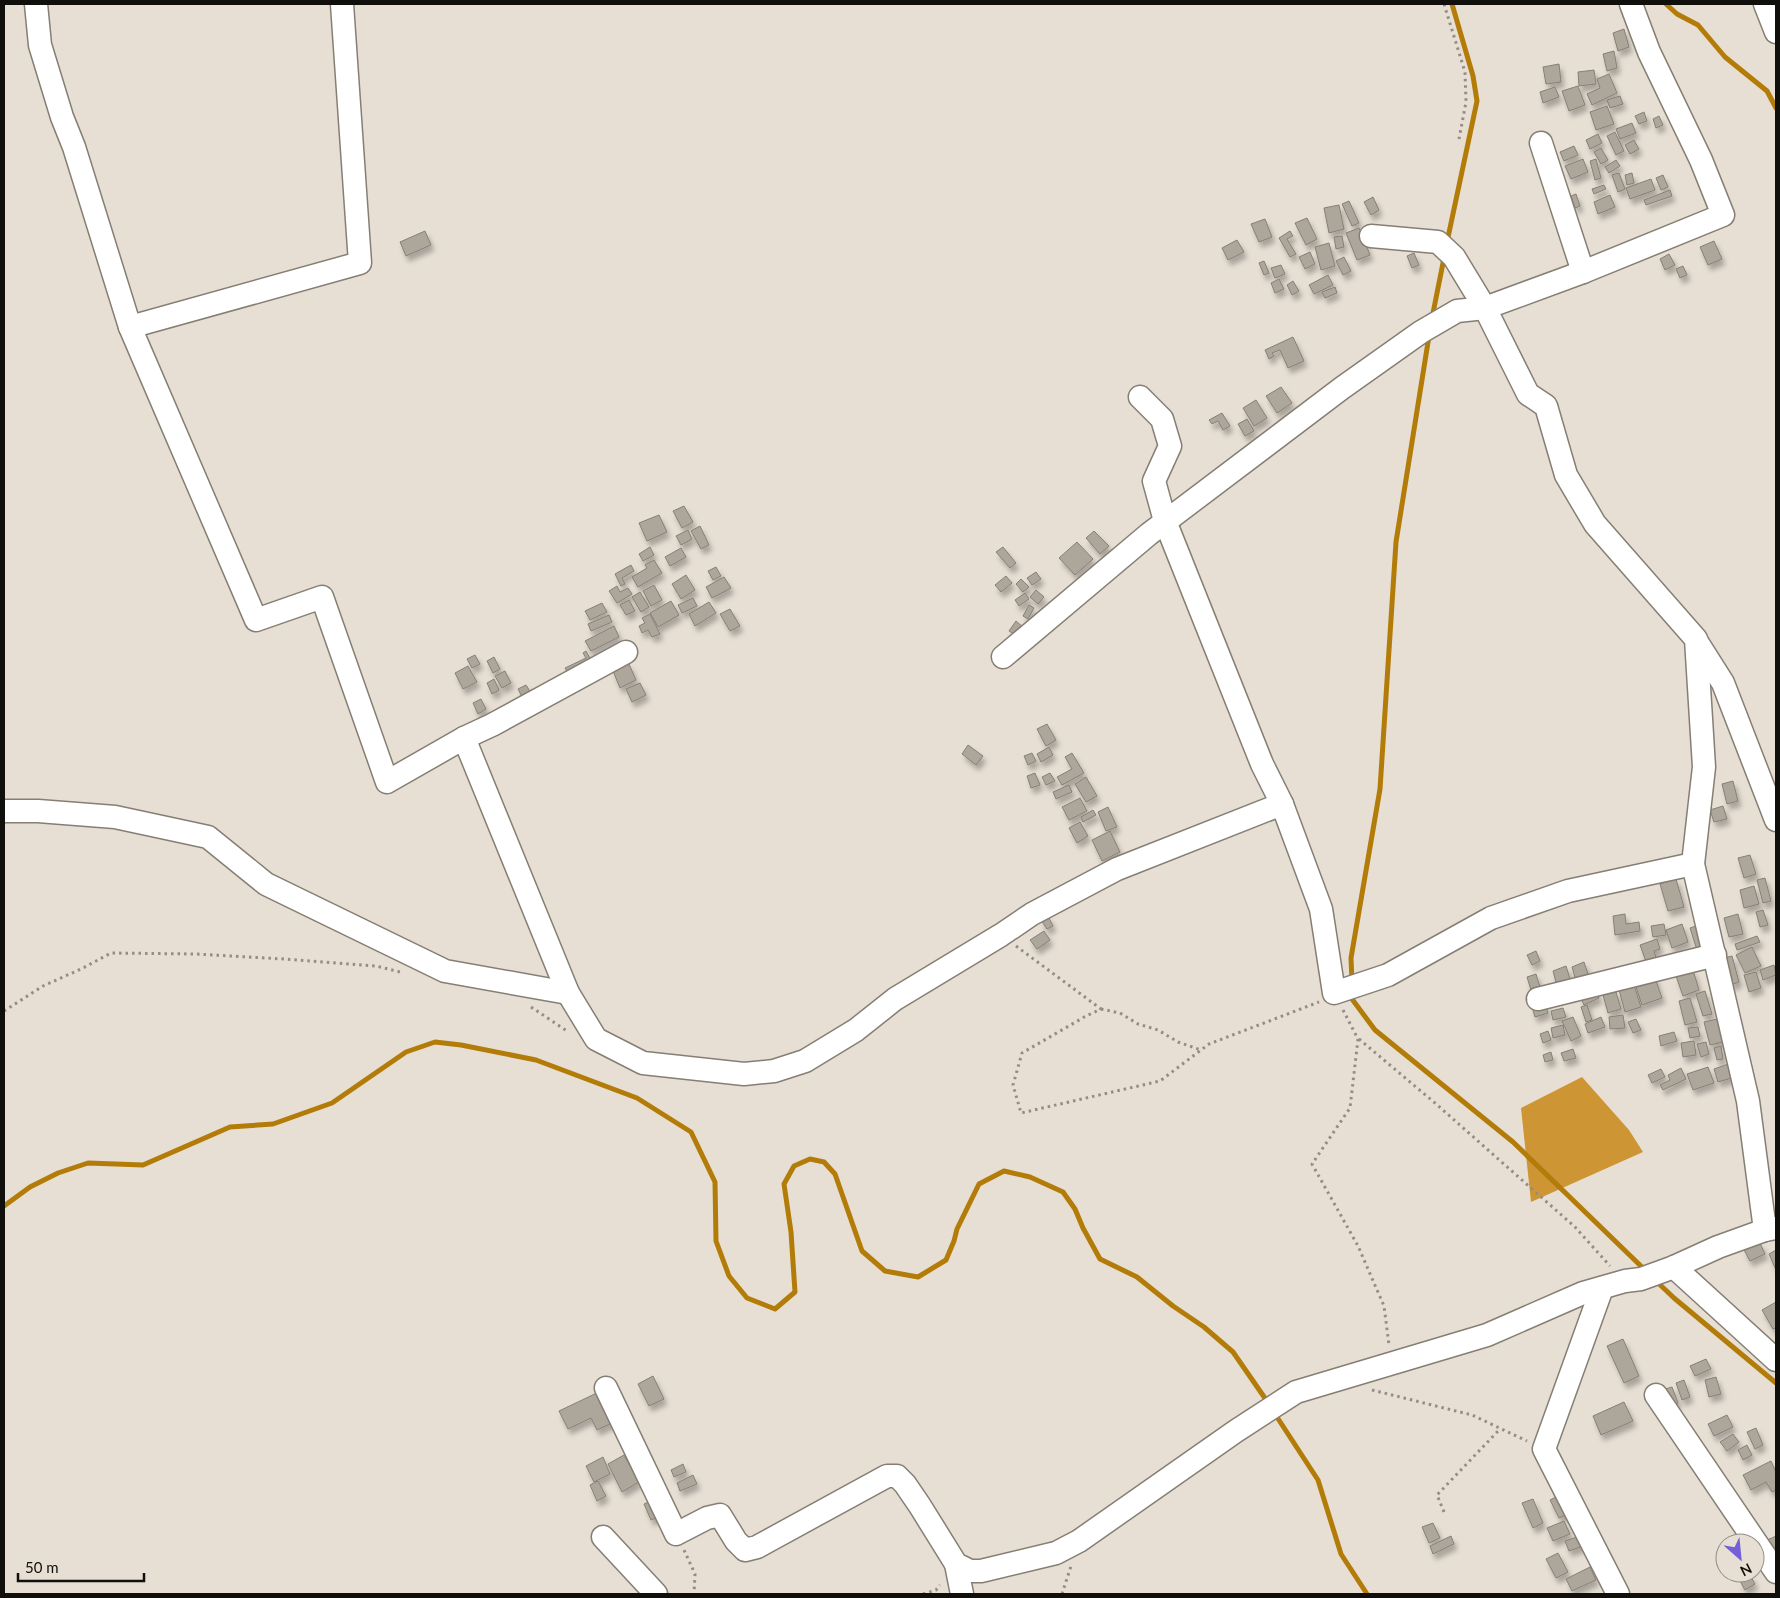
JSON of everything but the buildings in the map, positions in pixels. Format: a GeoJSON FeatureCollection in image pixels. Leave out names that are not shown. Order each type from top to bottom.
{"type":"FeatureCollection","features":[{"type":"Feature","properties":{"kind":"street"},"geometry":{"type":"LineString","coordinates":[[36,4],[40,45],[130,327],[256,620],[322,596],[387,782],[464,738],[492,725],[626,652]]}},
{"type":"Feature","properties":{"kind":"street"},"geometry":{"type":"LineString","coordinates":[[130,327],[360,263],[342,4]]}},
{"type":"Feature","properties":{"kind":"street"},"geometry":{"type":"LineString","coordinates":[[1765,4],[1776,32]]}},
{"type":"Feature","properties":{"kind":"street"},"geometry":{"type":"LineString","coordinates":[[1003,657],[1165,521],[1342,388],[1430,327],[1457,311],[1485,308],[1583,272],[1723,215],[1700,160],[1649,52],[1640,5]]}},
{"type":"Feature","properties":{"kind":"street"},"geometry":{"type":"LineString","coordinates":[[1541,143],[1583,272]]}},
{"type":"Feature","properties":{"kind":"street"},"geometry":{"type":"LineString","coordinates":[[1371,236],[1446,250],[1485,308],[1528,394],[1546,406],[1566,475],[1595,524],[1696,639],[1723,683],[1776,820]]}},
{"type":"Feature","properties":{"kind":"street"},"geometry":{"type":"LineString","coordinates":[[1140,397],[1162,419],[1170,446],[1154,481],[1165,521],[1262,764],[1282,804],[1321,909],[1346,990],[1388,975],[1491,918],[1568,890],[1693,864]]}},
{"type":"Feature","properties":{"kind":"street"},"geometry":{"type":"LineString","coordinates":[[956,1564],[970,1571],[981,1571],[1056,1553],[1079,1541],[1296,1392],[1487,1335],[1583,1293],[1670,1268],[1718,1247],[1770,1229],[1748,1101],[1693,864],[1704,767],[1696,639]]}},
{"type":"Feature","properties":{"kind":"street"},"geometry":{"type":"LineString","coordinates":[[464,738],[568,993],[596,1039],[643,1063],[744,1074],[774,1071],[805,1061],[856,1030],[895,999],[1001,936],[1032,914],[1117,869],[1282,804]]}},
{"type":"Feature","properties":{"kind":"street"},"geometry":{"type":"LineString","coordinates":[[4,811],[38,811],[115,817],[208,837],[266,884],[445,971],[568,993]]}},
{"type":"Feature","properties":{"kind":"street"},"geometry":{"type":"LineString","coordinates":[[1538,998],[1715,955]]}},
{"type":"Feature","properties":{"kind":"street"},"geometry":{"type":"LineString","coordinates":[[1704,1294],[1699,1277],[1703,1262],[1718,1247]]}},
{"type":"Feature","properties":{"kind":"street"},"geometry":{"type":"LineString","coordinates":[[1670,1268],[1704,1294],[1776,1360]]}},
{"type":"Feature","properties":{"kind":"street"},"geometry":{"type":"LineString","coordinates":[[1602,1288],[1544,1449],[1618,1594]]}},
{"type":"Feature","properties":{"kind":"street"},"geometry":{"type":"LineString","coordinates":[[606,1388],[676,1534],[707,1518],[720,1515],[736,1541],[745,1550],[757,1547],[887,1476],[897,1476],[920,1506],[956,1564],[962,1594]]}},
{"type":"Feature","properties":{"kind":"street"},"geometry":{"type":"LineString","coordinates":[[1656,1395],[1776,1572]]}},
{"type":"Feature","properties":{"kind":"street"},"geometry":{"type":"LineString","coordinates":[[603,1537],[656,1594]]}},
{"type":"Feature","properties":{"kind":"path"},"geometry":{"type":"LineString","coordinates":[[1444,4],[1466,72],[1466,102],[1460,139]]}},
{"type":"Feature","properties":{"kind":"path"},"geometry":{"type":"LineString","coordinates":[[1001,936],[1102,1009],[1120,1012],[1138,1024],[1158,1030],[1178,1042],[1201,1050]]}},
{"type":"Feature","properties":{"kind":"path"},"geometry":{"type":"LineString","coordinates":[[4,1011],[43,986],[81,970],[111,953],[186,953],[284,959],[376,966],[401,972]]}},
{"type":"Feature","properties":{"kind":"path"},"geometry":{"type":"LineString","coordinates":[[1102,1009],[1086,1016],[1022,1053],[1013,1085],[1021,1113],[1160,1081],[1209,1044],[1311,1006],[1346,990],[1358,1039],[1350,1108],[1312,1164],[1358,1246],[1384,1306],[1392,1362]]}},
{"type":"Feature","properties":{"kind":"path"},"geometry":{"type":"LineString","coordinates":[[528,1004],[573,1034]]}},
{"type":"Feature","properties":{"kind":"path"},"geometry":{"type":"LineString","coordinates":[[1358,1039],[1435,1103],[1633,1280]]}},
{"type":"Feature","properties":{"kind":"path"},"geometry":{"type":"LineString","coordinates":[[1370,1389],[1472,1415],[1544,1449]]}},
{"type":"Feature","properties":{"kind":"path"},"geometry":{"type":"LineString","coordinates":[[1444,1512],[1437,1495],[1500,1428]]}},
{"type":"Feature","properties":{"kind":"path"},"geometry":{"type":"LineString","coordinates":[[676,1534],[695,1574],[694,1594]]}},
{"type":"Feature","properties":{"kind":"shaded area"},"geometry":{"type":"Polygon","coordinates":[[[1582,1077],[1629,1130],[1643,1152],[1531,1202],[1521,1108],[1582,1077]]]}},
{"type":"Feature","properties":{"kind":"waterway"},"geometry":{"type":"LineString","coordinates":[[1447,242],[1477,101],[1473,76],[1452,4]]}},
{"type":"Feature","properties":{"kind":"waterway"},"geometry":{"type":"LineString","coordinates":[[1666,4],[1677,14],[1698,25],[1725,57],[1767,91],[1776,108]]}},
{"type":"Feature","properties":{"kind":"waterway"},"geometry":{"type":"LineString","coordinates":[[1432,318],[1444,258]]}},
{"type":"Feature","properties":{"kind":"waterway"},"geometry":{"type":"LineString","coordinates":[[1352,982],[1351,958],[1380,789],[1396,542],[1429,336]]}},
{"type":"Feature","properties":{"kind":"waterway"},"geometry":{"type":"LineString","coordinates":[[1352,993],[1352,999],[1375,1030],[1513,1142],[1645,1270]]}},
{"type":"Feature","properties":{"kind":"waterway"},"geometry":{"type":"LineString","coordinates":[[4,1206],[30,1187],[58,1173],[88,1163],[143,1165],[230,1127],[273,1124],[332,1103],[406,1052],[435,1042],[461,1045],[536,1060],[637,1098],[691,1132],[715,1182],[716,1241],[729,1276],[747,1298],[775,1309],[795,1292],[791,1232],[784,1184],[794,1166],[810,1159],[824,1162],[835,1174],[862,1251],[885,1271],[918,1277],[946,1260],[957,1229],[979,1184],[1004,1171],[1030,1177],[1063,1192],[1075,1209],[1100,1259],[1137,1277],[1173,1306],[1204,1327],[1233,1352],[1269,1404]]}},
{"type":"Feature","properties":{"kind":"waterway"},"geometry":{"type":"LineString","coordinates":[[1655,1280],[1776,1383]]}},
{"type":"Feature","properties":{"kind":"waterway"},"geometry":{"type":"LineString","coordinates":[[1275,1414],[1318,1480],[1341,1554],[1367,1594]]}}]}
